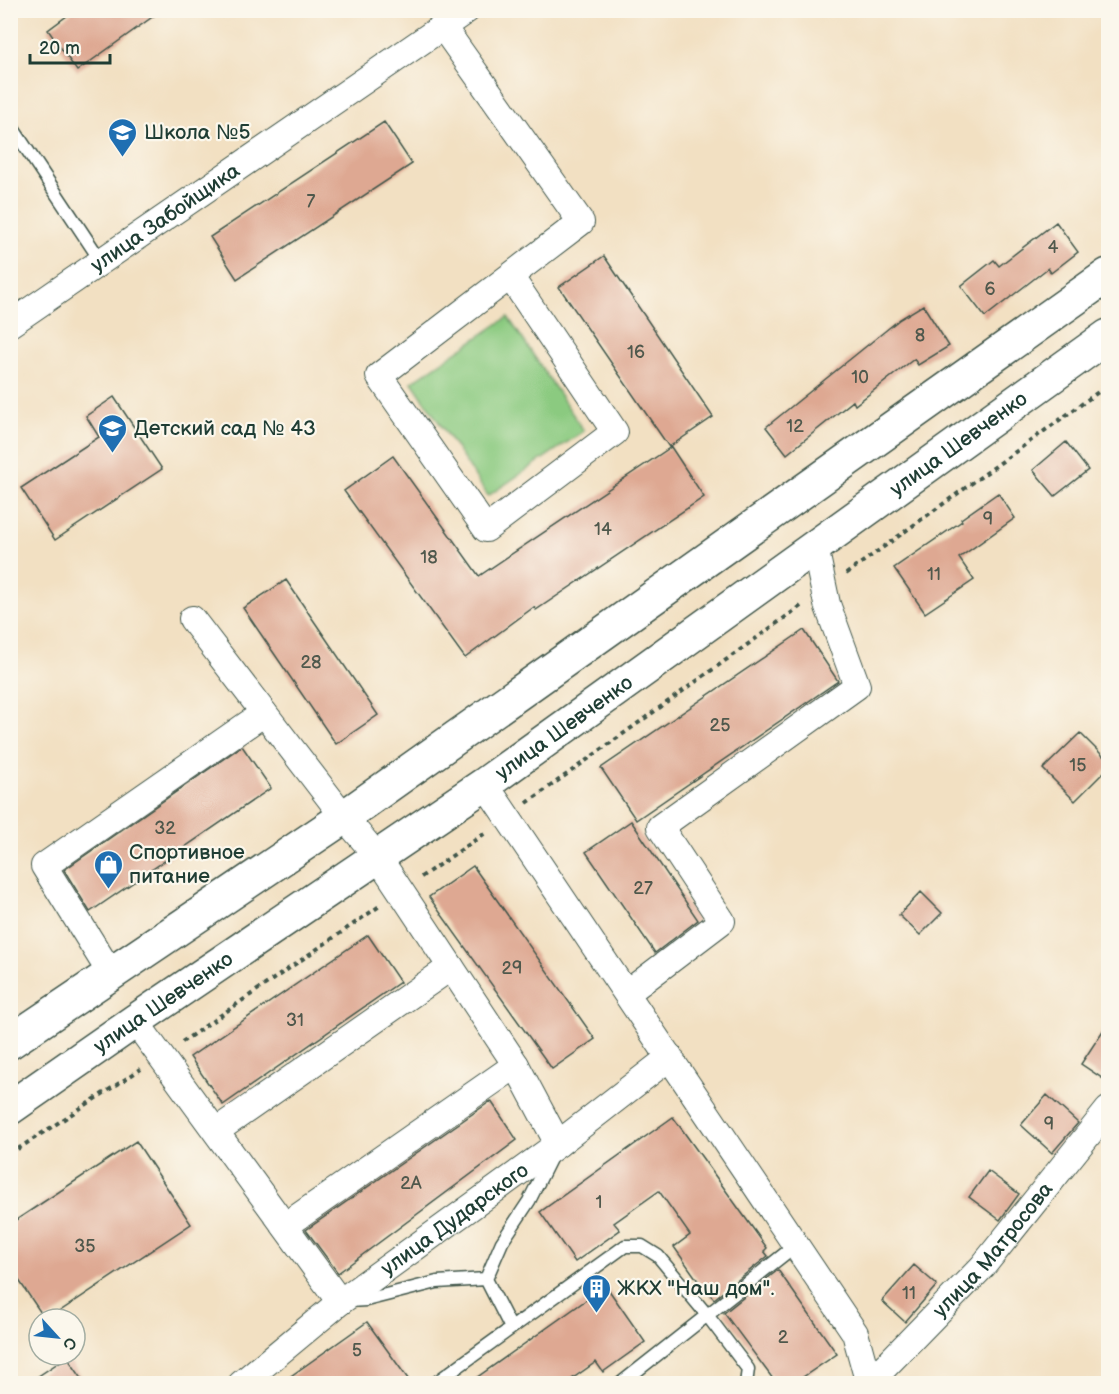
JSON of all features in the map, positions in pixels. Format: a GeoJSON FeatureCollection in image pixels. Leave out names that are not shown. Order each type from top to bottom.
{"type":"FeatureCollection","features":[{"type":"Feature","properties":{"kind":"main road"},"geometry":{"type":"LineString","coordinates":[[10,1042],[344,817],[1108,275]]}},
{"type":"Feature","properties":{"kind":"main road","name":"улица Шевченко"},"geometry":{"type":"LineString","coordinates":[[10,1108],[485,784],[1108,336]]}},
{"type":"Feature","properties":{"kind":"street","name":"улица Забойщика"},"geometry":{"type":"LineString","coordinates":[[10,324],[467,10]]}},
{"type":"Feature","properties":{"kind":"street"},"geometry":{"type":"LineString","coordinates":[[443,27],[581,222],[510,276],[379,376],[486,529],[615,432],[510,276]]}},
{"type":"Feature","properties":{"kind":"street"},"geometry":{"type":"LineString","coordinates":[[627,993],[722,921],[660,827],[857,686],[827,604],[815,547]]}},
{"type":"Feature","properties":{"kind":"street"},"geometry":{"type":"LineString","coordinates":[[192,619],[344,817],[378,857],[516,1065],[558,1144]]}},
{"type":"Feature","properties":{"kind":"street"},"geometry":{"type":"LineString","coordinates":[[111,974],[45,866],[264,713]]}},
{"type":"Feature","properties":{"kind":"street"},"geometry":{"type":"LineString","coordinates":[[485,784],[855,1333],[869,1383]]}},
{"type":"Feature","properties":{"kind":"street"},"geometry":{"type":"LineString","coordinates":[[216,1131],[451,967]]}},
{"type":"Feature","properties":{"kind":"street"},"geometry":{"type":"LineString","coordinates":[[135,1021],[340,1302]]}},
{"type":"Feature","properties":{"kind":"street","name":"улица Дударского"},"geometry":{"type":"LineString","coordinates":[[240,1383],[340,1302],[558,1144],[670,1057]]}},
{"type":"Feature","properties":{"kind":"street"},"geometry":{"type":"LineString","coordinates":[[285,1226],[516,1065]]}},
{"type":"Feature","properties":{"kind":"street","name":"улица Матросова"},"geometry":{"type":"LineString","coordinates":[[869,1383],[983,1266],[1108,1110]]}},
{"type":"Feature","properties":{"kind":"lane"},"geometry":{"type":"LineString","coordinates":[[10,124],[101,261]]}},
{"type":"Feature","properties":{"kind":"lane"},"geometry":{"type":"LineString","coordinates":[[486,1279],[502,1242],[528,1201],[558,1144]]}},
{"type":"Feature","properties":{"kind":"lane"},"geometry":{"type":"LineString","coordinates":[[620,1383],[796,1245]]}},
{"type":"Feature","properties":{"kind":"lane"},"geometry":{"type":"LineString","coordinates":[[434,1383],[625,1246],[642,1246],[658,1256],[707,1315],[748,1370],[746,1383]]}},
{"type":"Feature","properties":{"kind":"lane"},"geometry":{"type":"LineString","coordinates":[[340,1302],[366,1300],[437,1282],[486,1279]]}},
{"type":"Feature","properties":{"kind":"lane"},"geometry":{"type":"LineString","coordinates":[[486,1279],[511,1328]]}},
{"type":"Feature","properties":{"kind":"path"},"geometry":{"type":"LineString","coordinates":[[824,590],[1108,385]]}},
{"type":"Feature","properties":{"kind":"green space"},"geometry":{"type":"Polygon","coordinates":[[[508,317],[584,431],[488,496],[412,382],[508,317]]]}},
{"type":"Feature","properties":{"kind":"building"},"geometry":{"type":"Polygon","coordinates":[[[75,10],[162,10],[77,71],[48,30],[75,10]]]}},
{"type":"Feature","properties":{"kind":"building"},"geometry":{"type":"Polygon","coordinates":[[[384,122],[412,164],[237,279],[210,237],[384,122]]]}},
{"type":"Feature","properties":{"kind":"building"},"geometry":{"type":"Polygon","coordinates":[[[1056,222],[1078,252],[1051,273],[1048,268],[985,317],[961,286],[994,260],[999,266],[1056,222]]]}},
{"type":"Feature","properties":{"kind":"building"},"geometry":{"type":"Polygon","coordinates":[[[604,256],[713,417],[669,447],[559,287],[604,256]]]}},
{"type":"Feature","properties":{"kind":"building"},"geometry":{"type":"Polygon","coordinates":[[[923,305],[949,346],[918,365],[914,359],[855,405],[853,401],[787,454],[766,427],[900,319],[923,305]]]}},
{"type":"Feature","properties":{"kind":"building","name":"Детский сад № 43"},"geometry":{"type":"Polygon","coordinates":[[[114,397],[162,469],[55,540],[21,488],[99,437],[86,416],[114,397]]]}},
{"type":"Feature","properties":{"kind":"building"},"geometry":{"type":"Polygon","coordinates":[[[1066,442],[1088,470],[1055,496],[1033,470],[1066,442]]]}},
{"type":"Feature","properties":{"kind":"building"},"geometry":{"type":"Polygon","coordinates":[[[671,447],[704,497],[536,610],[534,607],[465,658],[344,491],[393,456],[479,576],[671,447]]]}},
{"type":"Feature","properties":{"kind":"building"},"geometry":{"type":"Polygon","coordinates":[[[998,493],[1015,518],[959,558],[974,580],[925,613],[894,568],[998,493]]]}},
{"type":"Feature","properties":{"kind":"building"},"geometry":{"type":"Polygon","coordinates":[[[286,580],[378,715],[336,744],[243,608],[286,580]]]}},
{"type":"Feature","properties":{"kind":"building"},"geometry":{"type":"Polygon","coordinates":[[[804,630],[838,681],[636,820],[601,768],[804,630]]]}},
{"type":"Feature","properties":{"kind":"building"},"geometry":{"type":"Polygon","coordinates":[[[1080,733],[1108,761],[1108,768],[1075,801],[1043,769],[1080,733]]]}},
{"type":"Feature","properties":{"kind":"building"},"geometry":{"type":"Polygon","coordinates":[[[242,746],[271,788],[90,912],[64,870],[242,746]]]}},
{"type":"Feature","properties":{"kind":"building"},"geometry":{"type":"Polygon","coordinates":[[[631,821],[698,920],[655,953],[586,852],[631,821]]]}},
{"type":"Feature","properties":{"kind":"building"},"geometry":{"type":"Polygon","coordinates":[[[473,866],[595,1039],[552,1069],[429,897],[473,866]]]}},
{"type":"Feature","properties":{"kind":"building"},"geometry":{"type":"Polygon","coordinates":[[[921,892],[942,913],[920,935],[899,915],[921,892]]]}},
{"type":"Feature","properties":{"kind":"building"},"geometry":{"type":"Polygon","coordinates":[[[368,935],[400,982],[223,1105],[190,1057],[368,935]]]}},
{"type":"Feature","properties":{"kind":"building"},"geometry":{"type":"Polygon","coordinates":[[[1108,1023],[1108,1082],[1081,1064],[1108,1023]]]}},
{"type":"Feature","properties":{"kind":"building"},"geometry":{"type":"Polygon","coordinates":[[[1047,1095],[1078,1123],[1052,1153],[1021,1125],[1047,1095]]]}},
{"type":"Feature","properties":{"kind":"building"},"geometry":{"type":"Polygon","coordinates":[[[491,1101],[517,1140],[338,1273],[306,1230],[491,1101]]]}},
{"type":"Feature","properties":{"kind":"building"},"geometry":{"type":"Polygon","coordinates":[[[673,1117],[767,1248],[764,1251],[768,1256],[714,1299],[706,1292],[674,1247],[690,1235],[659,1191],[614,1223],[620,1230],[575,1262],[540,1212],[673,1117]]]}},
{"type":"Feature","properties":{"kind":"building"},"geometry":{"type":"Polygon","coordinates":[[[136,1141],[191,1224],[66,1307],[37,1307],[10,1267],[10,1224],[136,1141]]]}},
{"type":"Feature","properties":{"kind":"building"},"geometry":{"type":"Polygon","coordinates":[[[988,1171],[1019,1194],[1000,1220],[969,1197],[988,1171]]]}},
{"type":"Feature","properties":{"kind":"building"},"geometry":{"type":"Polygon","coordinates":[[[914,1265],[937,1285],[905,1322],[882,1301],[914,1265]]]}},
{"type":"Feature","properties":{"kind":"building"},"geometry":{"type":"Polygon","coordinates":[[[778,1270],[837,1354],[794,1383],[776,1383],[724,1313],[778,1270]]]}},
{"type":"Feature","properties":{"kind":"building","name":"ЖКХ \"Наш дом\"."},"geometry":{"type":"Polygon","coordinates":[[[606,1286],[645,1342],[603,1372],[596,1362],[566,1383],[469,1383],[606,1286]]]}},
{"type":"Feature","properties":{"kind":"building"},"geometry":{"type":"Polygon","coordinates":[[[367,1322],[411,1383],[281,1383],[367,1322]]]}},
{"type":"Feature","properties":{"kind":"building"},"geometry":{"type":"Polygon","coordinates":[[[52,1367],[74,1367],[85,1383],[28,1383],[52,1367]]]}},
{"type":"Feature","properties":{"kind":"place","name":"Школа №5"},"geometry":{"type":"Point","coordinates":[123,158]}},
{"type":"Feature","properties":{"kind":"place","name":"Детский сад № 43"},"geometry":{"type":"Point","coordinates":[113,454]}},
{"type":"Feature","properties":{"kind":"place","name":"Спортивное питание"},"geometry":{"type":"Point","coordinates":[108,890]}},
{"type":"Feature","properties":{"kind":"place","name":"ЖКХ \"Наш дом\"."},"geometry":{"type":"Point","coordinates":[596,1314]}}]}
